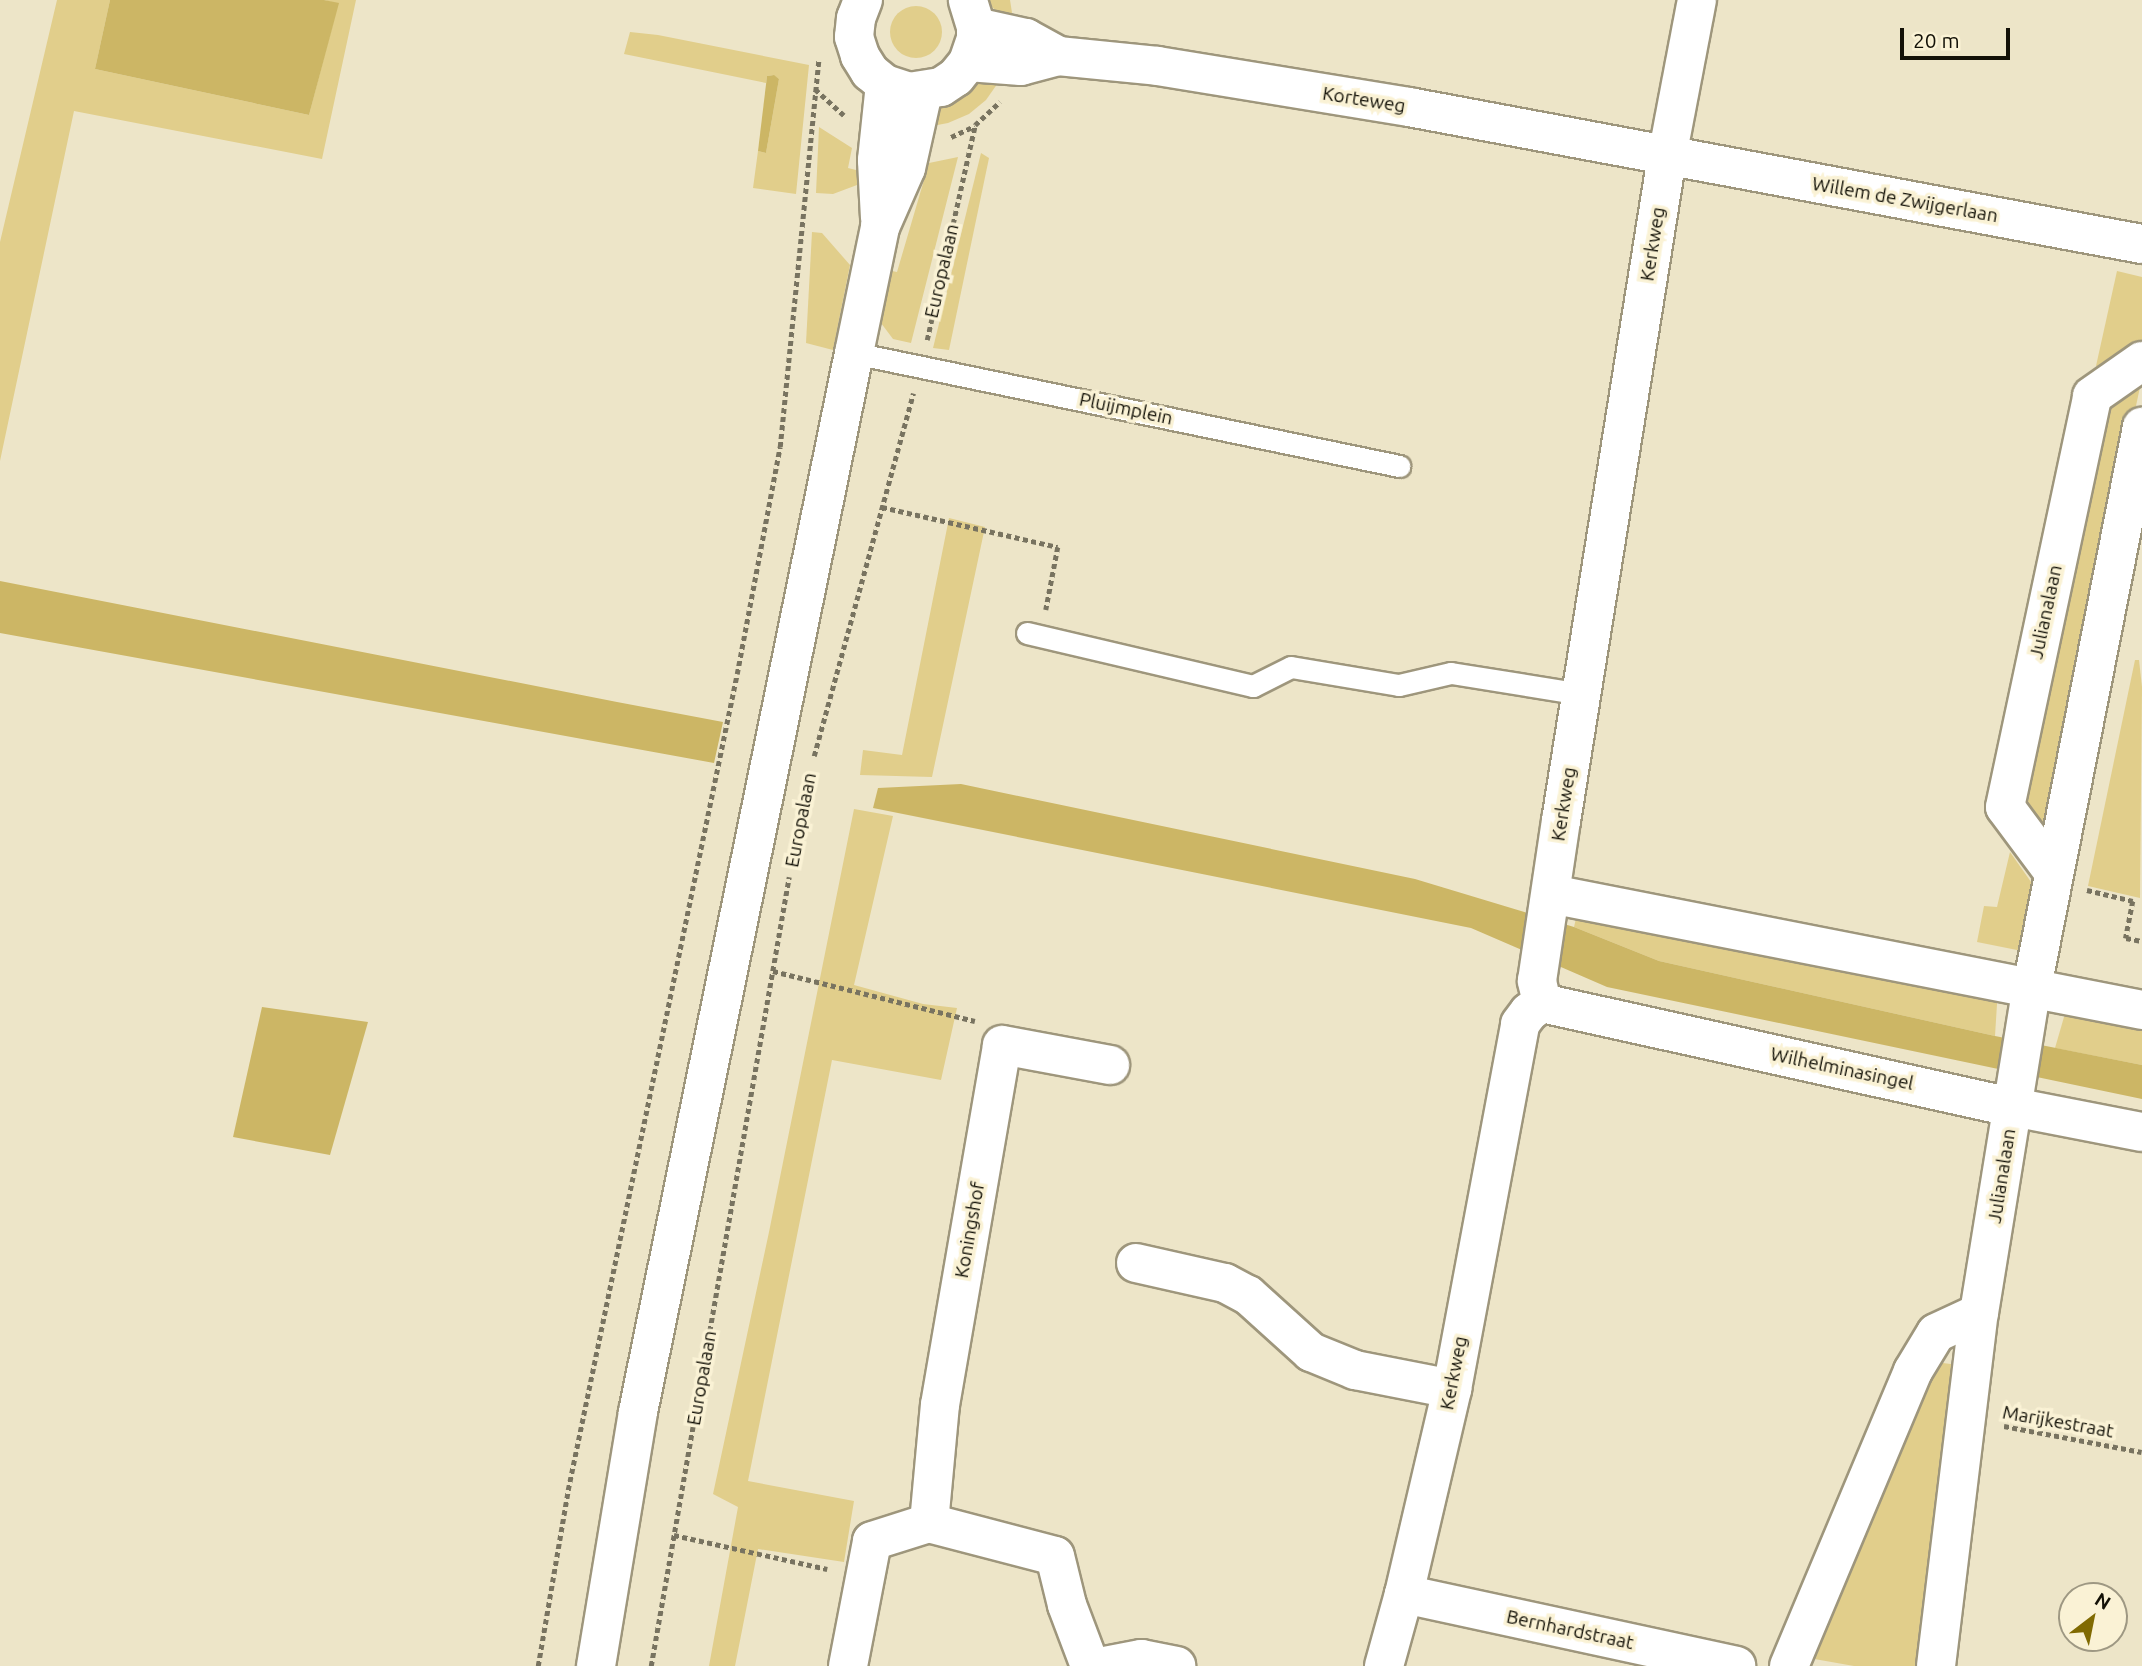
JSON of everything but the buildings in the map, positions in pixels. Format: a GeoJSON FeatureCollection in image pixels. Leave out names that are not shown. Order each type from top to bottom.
{"type":"FeatureCollection","features":[{"type":"Feature","properties":{"kind":"street"},"geometry":{"type":"LineString","coordinates":[[863,0],[856,18],[854,37],[860,56],[870,72],[885,84],[909,92],[923,92],[941,87],[956,77],[971,30]]}},
{"type":"Feature","properties":{"kind":"street","name":"Kerkweg"},"geometry":{"type":"LineString","coordinates":[[1404,1594],[1452,1390],[1520,1024],[1539,992],[1549,902],[1667,157],[1697,0]]}},
{"type":"Feature","properties":{"kind":"street","name":"Korteweg"},"geometry":{"type":"LineString","coordinates":[[971,30],[1026,38],[1058,56]]}},
{"type":"Feature","properties":{"kind":"street","name":"Korteweg"},"geometry":{"type":"LineString","coordinates":[[971,30],[1021,66],[1058,56],[1158,66],[1409,107],[1667,157]]}},
{"type":"Feature","properties":{"kind":"street"},"geometry":{"type":"LineString","coordinates":[[880,227],[877,160],[885,84]]}},
{"type":"Feature","properties":{"kind":"street"},"geometry":{"type":"LineString","coordinates":[[596,1666],[638,1412],[880,227],[906,167],[923,92]]}},
{"type":"Feature","properties":{"kind":"street","name":"Willem de Zwijgerlaan"},"geometry":{"type":"LineString","coordinates":[[1667,157],[2142,244]]}},
{"type":"Feature","properties":{"kind":"street","name":"Julianalaan"},"geometry":{"type":"LineString","coordinates":[[2053,878],[2005,807],[2092,396],[2142,361]]}},
{"type":"Feature","properties":{"kind":"street","name":"Julianalaan"},"geometry":{"type":"LineString","coordinates":[[1936,1666],[1979,1313],[2031,995],[2142,427]]}},
{"type":"Feature","properties":{"kind":"street"},"geometry":{"type":"LineString","coordinates":[[1549,902],[2031,995],[2142,1010]]}},
{"type":"Feature","properties":{"kind":"street","name":"Wilhelminasingel"},"geometry":{"type":"LineString","coordinates":[[1539,992],[2014,1099],[2142,1132]]}},
{"type":"Feature","properties":{"kind":"street"},"geometry":{"type":"LineString","coordinates":[[1002,1045],[1110,1066]]}},
{"type":"Feature","properties":{"kind":"street","name":"Koningshof"},"geometry":{"type":"LineString","coordinates":[[929,1523],[940,1405],[1002,1045]]}},
{"type":"Feature","properties":{"kind":"street"},"geometry":{"type":"LineString","coordinates":[[1136,1263],[1225,1283],[1248,1296],[1311,1352],[1355,1370],[1452,1390]]}},
{"type":"Feature","properties":{"kind":"street"},"geometry":{"type":"LineString","coordinates":[[1789,1666],[1913,1371],[1936,1333],[1979,1313]]}},
{"type":"Feature","properties":{"kind":"street"},"geometry":{"type":"LineString","coordinates":[[848,1666],[872,1541],[929,1523],[1055,1556],[1067,1605],[1090,1666]]}},
{"type":"Feature","properties":{"kind":"street"},"geometry":{"type":"LineString","coordinates":[[1384,1666],[1404,1594]]}},
{"type":"Feature","properties":{"kind":"street","name":"Bernhardstraat"},"geometry":{"type":"LineString","coordinates":[[1404,1594],[1736,1666]]}},
{"type":"Feature","properties":{"kind":"street"},"geometry":{"type":"LineString","coordinates":[[1105,1666],[1141,1659],[1176,1666]]}},
{"type":"Feature","properties":{"kind":"lane","name":"Pluijmplein"},"geometry":{"type":"LineString","coordinates":[[854,353],[1399,466]]}},
{"type":"Feature","properties":{"kind":"lane"},"geometry":{"type":"LineString","coordinates":[[1034,635],[1253,686],[1291,667],[1399,685],[1451,673],[1582,694]]}},
{"type":"Feature","properties":{"kind":"path"},"geometry":{"type":"LineString","coordinates":[[538,1666],[568,1490],[737,674],[780,447],[820,53]]}},
{"type":"Feature","properties":{"kind":"path","name":"Europalaan"},"geometry":{"type":"LineString","coordinates":[[812,762],[921,366],[975,125],[1007,93],[1021,66]]}},
{"type":"Feature","properties":{"kind":"path"},"geometry":{"type":"LineString","coordinates":[[882,506],[1058,547],[1034,635]]}},
{"type":"Feature","properties":{"kind":"path","name":"Europalaan"},"geometry":{"type":"LineString","coordinates":[[651,1666],[791,867]]}},
{"type":"Feature","properties":{"kind":"path"},"geometry":{"type":"LineString","coordinates":[[2053,878],[2133,901],[2126,937],[2142,941]]}},
{"type":"Feature","properties":{"kind":"path"},"geometry":{"type":"LineString","coordinates":[[773,971],[972,1018],[1002,1045]]}},
{"type":"Feature","properties":{"kind":"path","name":"Marijkestraat"},"geometry":{"type":"LineString","coordinates":[[1968,1420],[2142,1452]]}},
{"type":"Feature","properties":{"kind":"path"},"geometry":{"type":"LineString","coordinates":[[674,1535],[866,1577]]}},
{"type":"Feature","properties":{"kind":"shaded area"},"geometry":{"type":"Polygon","coordinates":[[[57,0],[110,0],[95,69],[309,115],[338,4],[324,0],[356,0],[322,159],[74,111],[0,461],[0,242],[57,0]]]}},
{"type":"Feature","properties":{"kind":"shaded area"},"geometry":{"type":"Polygon","coordinates":[[[110,0],[324,0],[339,3],[309,115],[95,69],[110,0]]]}},
{"type":"Feature","properties":{"kind":"shaded area"},"geometry":{"type":"Polygon","coordinates":[[[983,0],[1010,0],[1013,19],[1003,16],[983,0]]]}},
{"type":"Feature","properties":{"kind":"shaded area"},"geometry":{"type":"Polygon","coordinates":[[[916,6],[935,13],[942,32],[935,51],[916,58],[897,51],[890,32],[897,13],[916,6]]]}},
{"type":"Feature","properties":{"kind":"shaded area"},"geometry":{"type":"Polygon","coordinates":[[[630,32],[658,35],[809,65],[796,194],[753,188],[758,151],[766,153],[779,79],[773,75],[767,76],[766,83],[624,54],[630,32]]]}},
{"type":"Feature","properties":{"kind":"shaded area"},"geometry":{"type":"Polygon","coordinates":[[[774,75],[779,79],[766,153],[758,151],[767,76],[774,75]]]}},
{"type":"Feature","properties":{"kind":"shaded area"},"geometry":{"type":"Polygon","coordinates":[[[1000,80],[986,100],[969,114],[948,123],[927,127],[938,104],[977,82],[1000,80]]]}},
{"type":"Feature","properties":{"kind":"shaded area"},"geometry":{"type":"Polygon","coordinates":[[[819,127],[852,148],[848,168],[860,171],[857,185],[833,194],[816,193],[819,127]]]}},
{"type":"Feature","properties":{"kind":"shaded area"},"geometry":{"type":"Polygon","coordinates":[[[981,153],[989,158],[949,350],[933,348],[981,153]]]}},
{"type":"Feature","properties":{"kind":"shaded area"},"geometry":{"type":"Polygon","coordinates":[[[958,157],[911,343],[893,339],[881,323],[878,311],[887,270],[897,272],[929,163],[958,157]]]}},
{"type":"Feature","properties":{"kind":"shaded area"},"geometry":{"type":"Polygon","coordinates":[[[812,232],[822,233],[850,265],[833,350],[806,343],[812,232]]]}},
{"type":"Feature","properties":{"kind":"shaded area"},"geometry":{"type":"Polygon","coordinates":[[[2117,271],[2142,277],[2142,342],[2105,368],[2096,366],[2117,271]]]}},
{"type":"Feature","properties":{"kind":"shaded area"},"geometry":{"type":"Polygon","coordinates":[[[2134,382],[2140,387],[2048,821],[2041,827],[2021,805],[2102,405],[2134,382]]]}},
{"type":"Feature","properties":{"kind":"shaded area"},"geometry":{"type":"Polygon","coordinates":[[[949,518],[985,527],[932,777],[860,775],[863,750],[902,755],[949,518]]]}},
{"type":"Feature","properties":{"kind":"shaded area"},"geometry":{"type":"Polygon","coordinates":[[[0,581],[723,722],[714,763],[0,633],[0,581]]]}},
{"type":"Feature","properties":{"kind":"shaded area"},"geometry":{"type":"Polygon","coordinates":[[[2135,660],[2139,660],[2142,687],[2140,898],[2088,886],[2135,660]]]}},
{"type":"Feature","properties":{"kind":"shaded area"},"geometry":{"type":"Polygon","coordinates":[[[961,784],[1415,879],[1574,927],[1659,961],[1995,1036],[2142,1065],[2142,1099],[1607,987],[1471,928],[873,808],[878,788],[961,784]]]}},
{"type":"Feature","properties":{"kind":"shaded area"},"geometry":{"type":"Polygon","coordinates":[[[854,809],[893,816],[854,985],[923,1004],[957,1008],[941,1080],[832,1060],[748,1481],[854,1501],[844,1562],[758,1549],[735,1666],[709,1666],[738,1507],[713,1494],[854,809]]]}},
{"type":"Feature","properties":{"kind":"shaded area"},"geometry":{"type":"Polygon","coordinates":[[[2010,852],[2036,889],[2022,951],[1977,942],[1984,906],[1997,907],[2010,852]]]}},
{"type":"Feature","properties":{"kind":"shaded area"},"geometry":{"type":"Polygon","coordinates":[[[1579,906],[1998,988],[1995,1036],[1659,961],[1574,927],[1579,906]]]}},
{"type":"Feature","properties":{"kind":"shaded area"},"geometry":{"type":"Polygon","coordinates":[[[2075,1006],[2142,1020],[2142,1065],[2055,1048],[2064,1017],[2075,1006]]]}},
{"type":"Feature","properties":{"kind":"shaded area"},"geometry":{"type":"Polygon","coordinates":[[[262,1007],[368,1022],[330,1155],[233,1137],[262,1007]]]}},
{"type":"Feature","properties":{"kind":"shaded area"},"geometry":{"type":"Polygon","coordinates":[[[1928,1361],[1958,1365],[1918,1666],[1854,1666],[1803,1657],[1928,1361]]]}}]}
